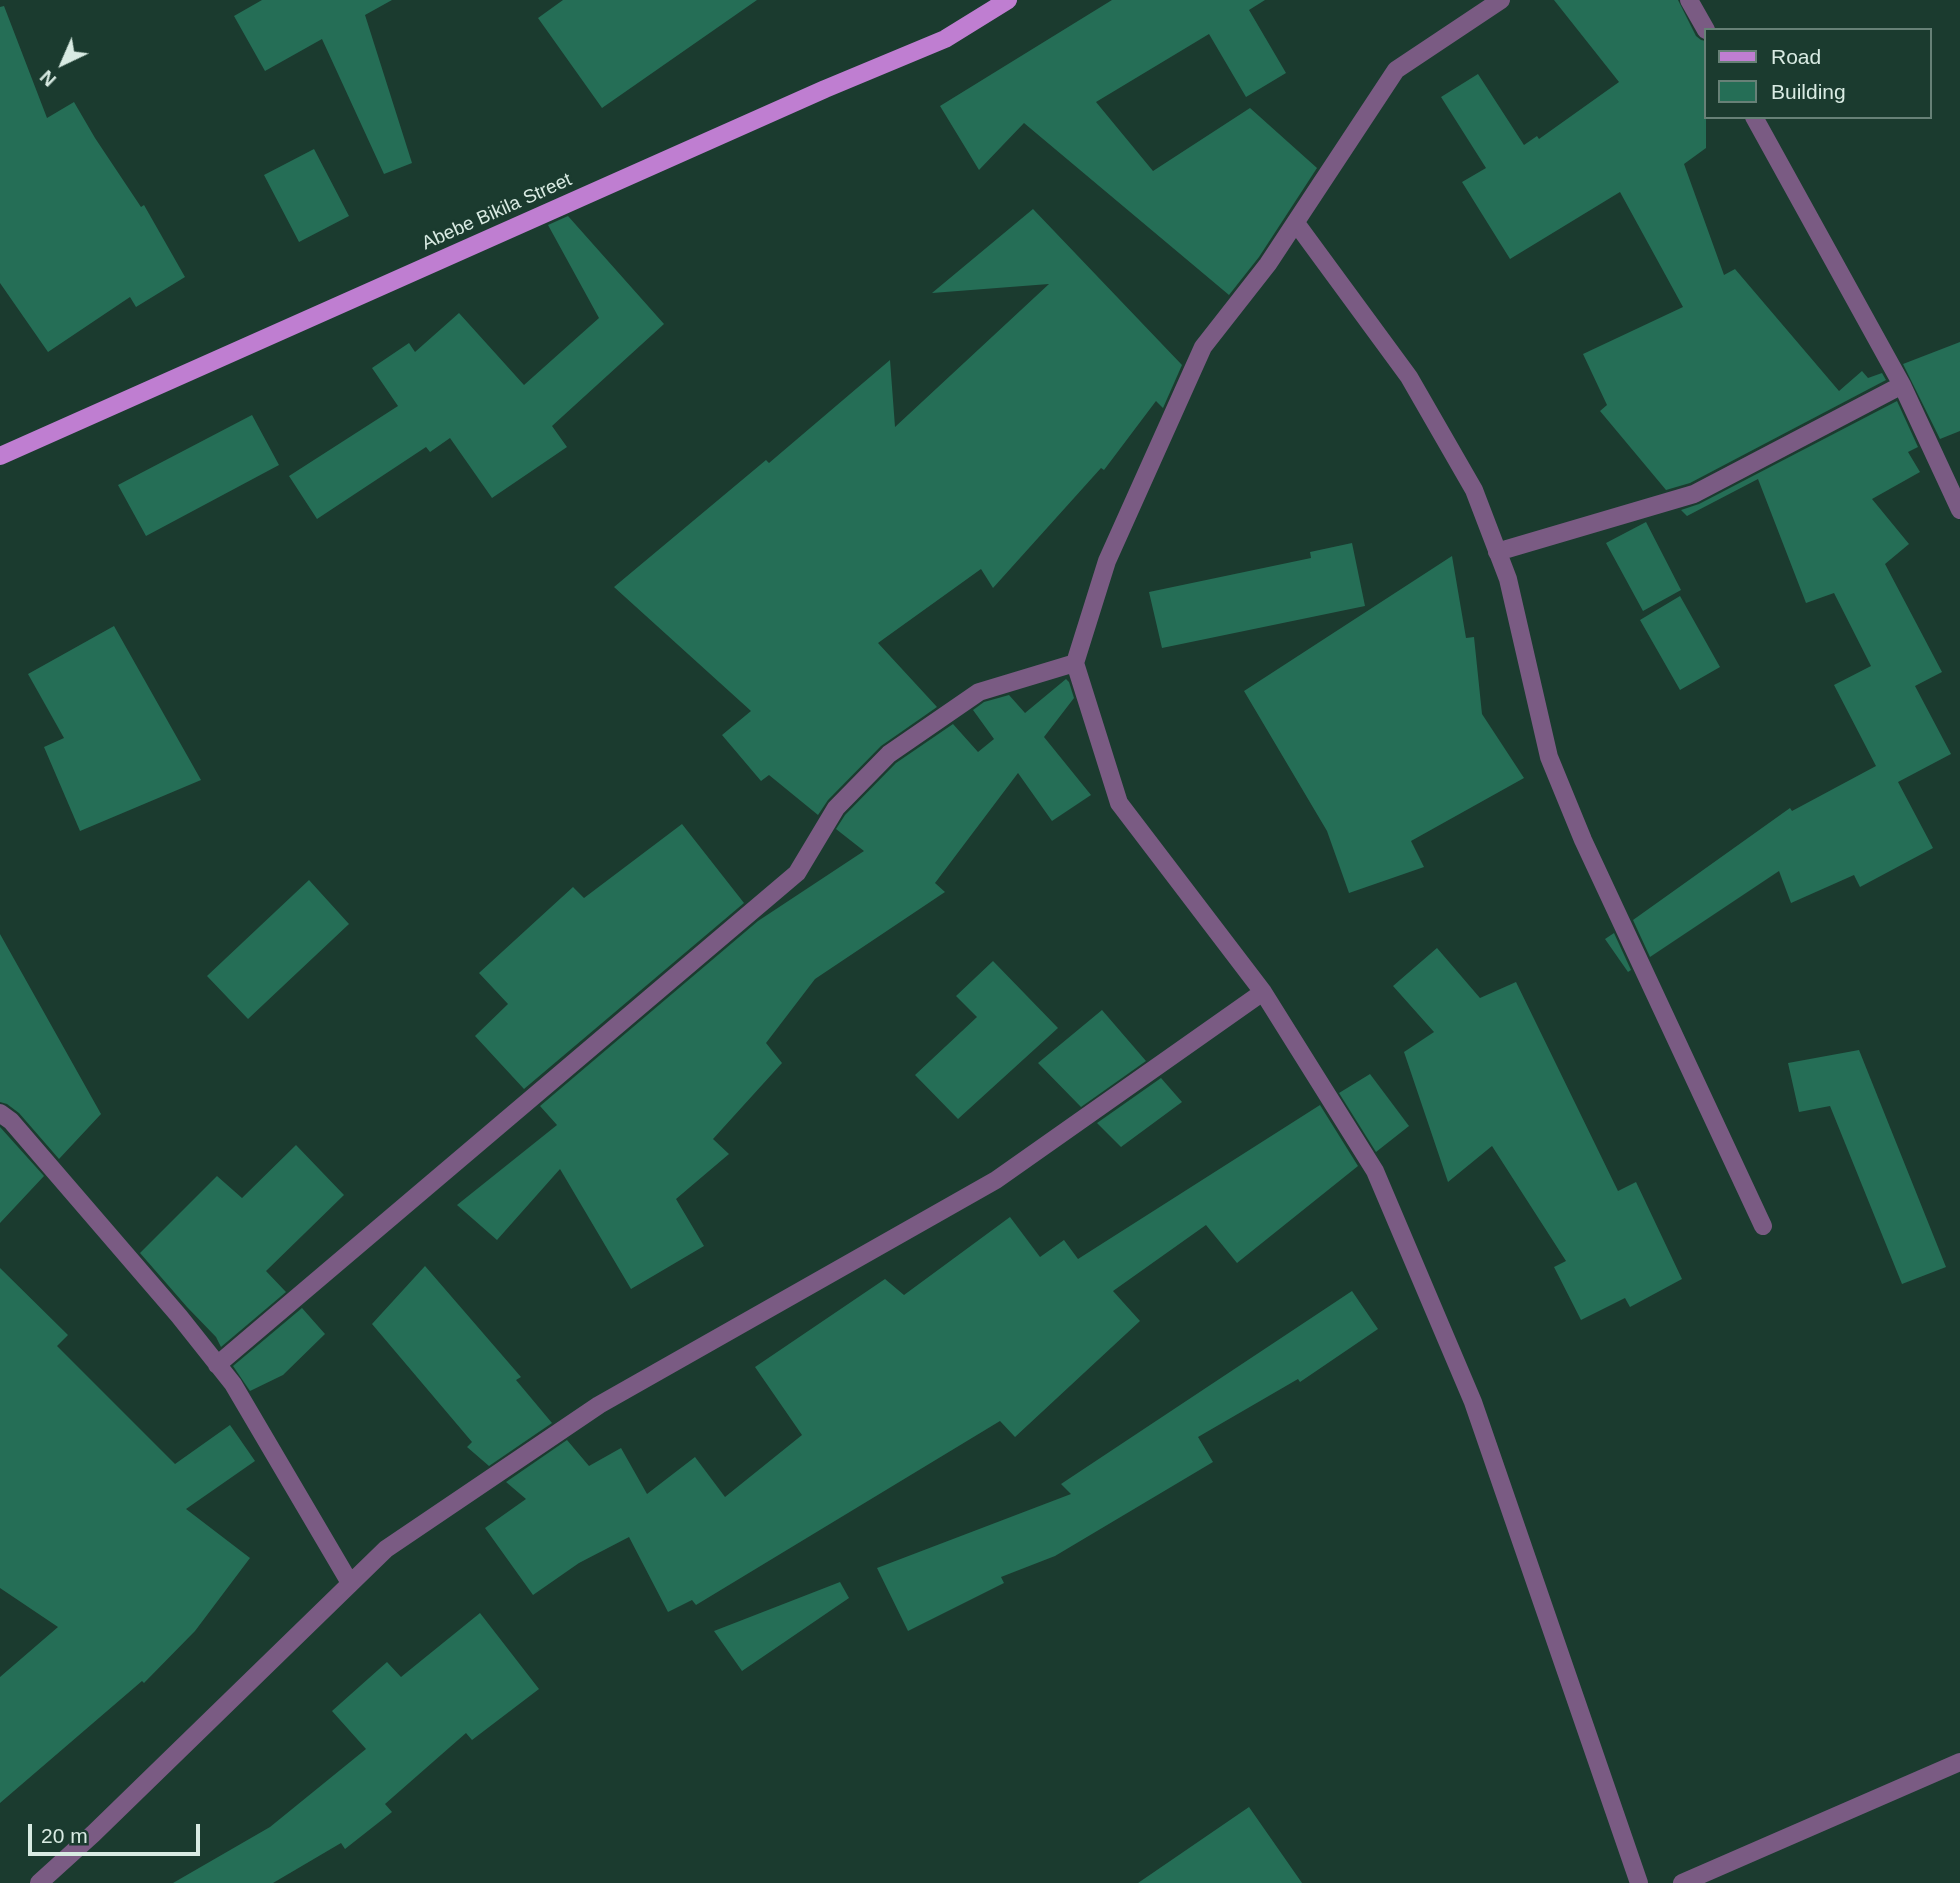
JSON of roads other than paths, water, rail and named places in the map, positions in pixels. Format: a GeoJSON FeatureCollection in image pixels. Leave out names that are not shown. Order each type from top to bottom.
{"type":"FeatureCollection","features":[{"type":"Feature","properties":{"kind":"main road","name":"Abebe Bikila Street"},"geometry":{"type":"LineString","coordinates":[[0,456],[945,38],[1008,0]]}},
{"type":"Feature","properties":{"kind":"street"},"geometry":{"type":"LineString","coordinates":[[1501,0],[1396,70],[1268,264],[1203,347],[1107,561],[1075,663],[1119,803],[1263,992],[1375,1171],[1468,1389],[1639,1883]]}},
{"type":"Feature","properties":{"kind":"street"},"geometry":{"type":"LineString","coordinates":[[1689,0],[1705,28]]}},
{"type":"Feature","properties":{"kind":"street"},"geometry":{"type":"LineString","coordinates":[[1755,119],[1902,385],[1960,510]]}},
{"type":"Feature","properties":{"kind":"street"},"geometry":{"type":"LineString","coordinates":[[1296,223],[1409,377],[1474,490],[1508,579],[1549,757],[1583,840],[1763,1226]]}},
{"type":"Feature","properties":{"kind":"street"},"geometry":{"type":"LineString","coordinates":[[1497,552],[1694,494],[1902,385]]}},
{"type":"Feature","properties":{"kind":"street"},"geometry":{"type":"LineString","coordinates":[[217,1365],[797,873],[836,808],[889,754],[979,692],[1075,663]]}},
{"type":"Feature","properties":{"kind":"street"},"geometry":{"type":"LineString","coordinates":[[39,1883],[93,1834],[386,1549],[599,1405],[996,1180],[1263,992]]}},
{"type":"Feature","properties":{"kind":"street"},"geometry":{"type":"LineString","coordinates":[[0,1113],[11,1121],[233,1384],[350,1583]]}},
{"type":"Feature","properties":{"kind":"street"},"geometry":{"type":"LineString","coordinates":[[1682,1883],[1960,1762]]}}]}
